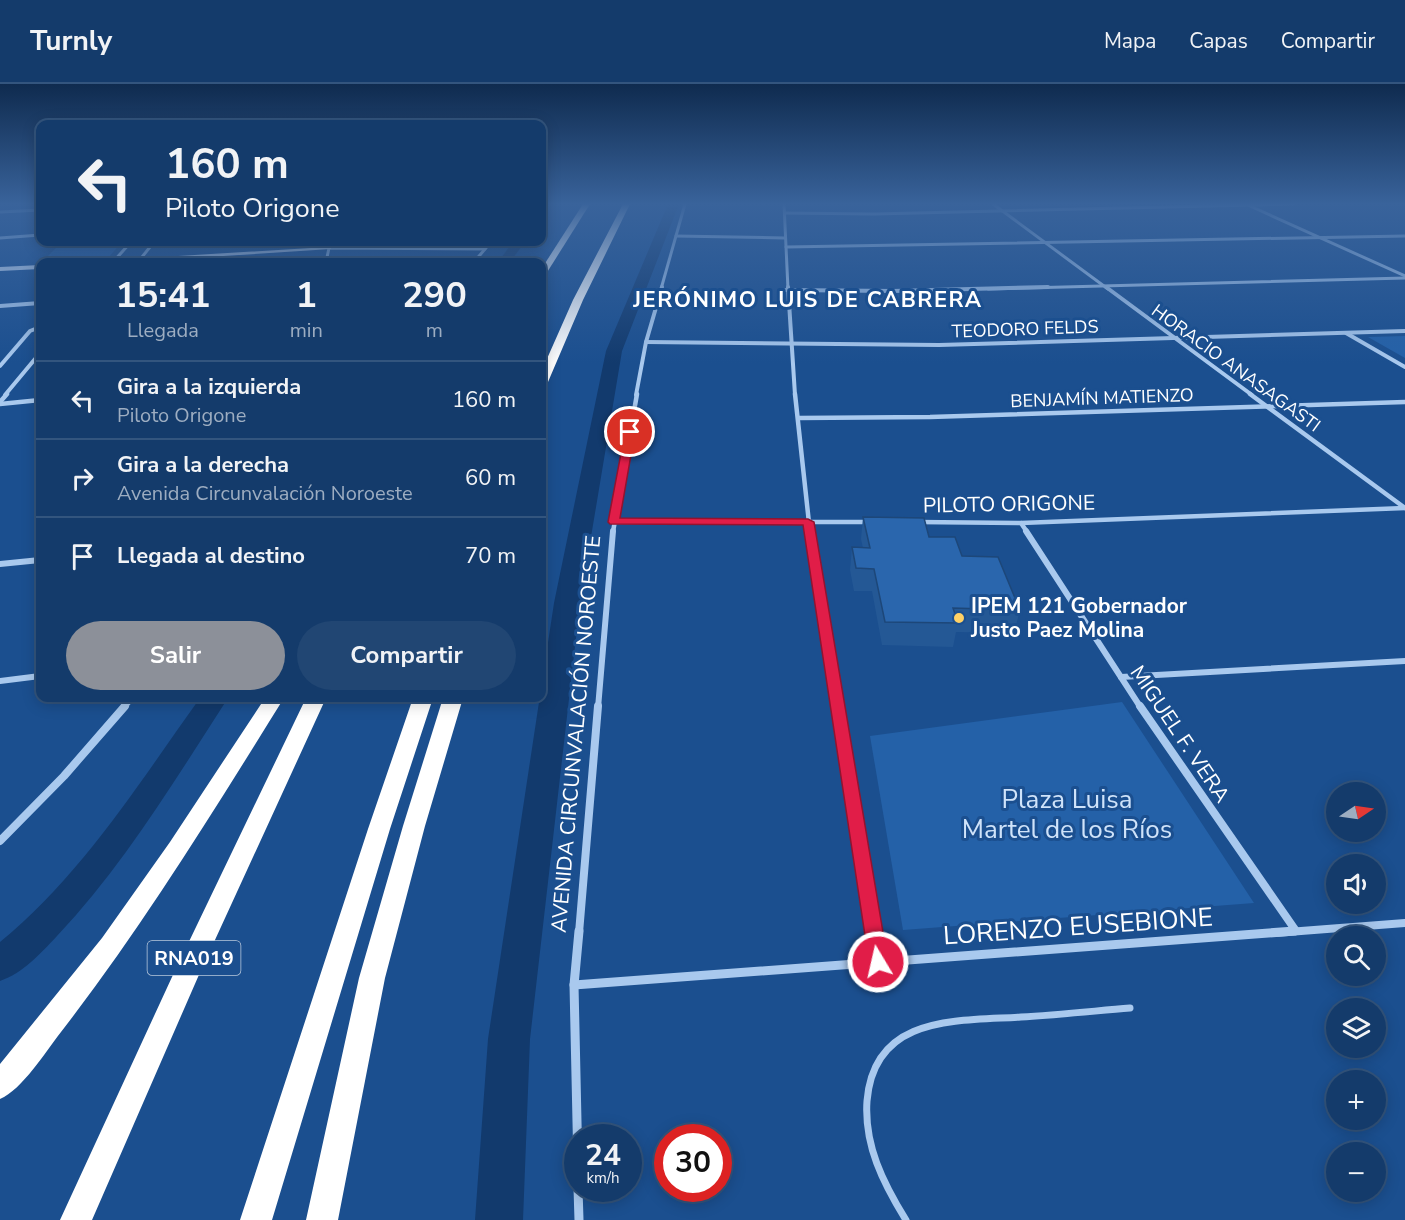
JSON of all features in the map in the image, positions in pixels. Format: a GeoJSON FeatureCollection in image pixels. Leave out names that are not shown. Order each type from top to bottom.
{"type":"FeatureCollection","features":[{"type":"Feature","properties":{"kind":"highway"},"geometry":{"type":"LineString","coordinates":[[546,373],[600,257]]}},
{"type":"Feature","properties":{"kind":"highway"},"geometry":{"type":"LineString","coordinates":[[0,1085],[62,1011],[106,952],[190,829],[271,702]]}},
{"type":"Feature","properties":{"kind":"highway","name":"RNA019"},"geometry":{"type":"LineString","coordinates":[[76,1220],[185,977],[314,702]]}},
{"type":"Feature","properties":{"kind":"highway"},"geometry":{"type":"LineString","coordinates":[[256,1220],[379,829],[422,702]]}},
{"type":"Feature","properties":{"kind":"highway"},"geometry":{"type":"LineString","coordinates":[[322,1220],[372,978],[414,826],[452,702]]}},
{"type":"Feature","properties":{"kind":"main road"},"geometry":{"type":"LineString","coordinates":[[0,269],[36,267]]}},
{"type":"Feature","properties":{"kind":"street","name":"AVENIDA CIRCUNVALACIÓN NOROESTE"},"geometry":{"type":"LineString","coordinates":[[577,1124],[574,985],[614,522],[646,342],[670,257]]}},
{"type":"Feature","properties":{"kind":"street"},"geometry":{"type":"LineString","coordinates":[[786,257],[790,344],[808,522],[878,962]]}},
{"type":"Feature","properties":{"kind":"street","name":"HORACIO ANASAGASTI"},"geometry":{"type":"LineString","coordinates":[[1063,257],[1404,508]]}},
{"type":"Feature","properties":{"kind":"street"},"geometry":{"type":"LineString","coordinates":[[1361,257],[1405,277]]}},
{"type":"Feature","properties":{"kind":"street"},"geometry":{"type":"LineString","coordinates":[[786,290],[885,291],[1405,277]]}},
{"type":"Feature","properties":{"kind":"street"},"geometry":{"type":"LineString","coordinates":[[0,306],[36,303]]}},
{"type":"Feature","properties":{"kind":"street"},"geometry":{"type":"LineString","coordinates":[[0,366],[30,331],[36,329]]}},
{"type":"Feature","properties":{"kind":"street","name":"TEODORO FELDS"},"geometry":{"type":"LineString","coordinates":[[646,342],[986,344],[1405,331]]}},
{"type":"Feature","properties":{"kind":"street"},"geometry":{"type":"LineString","coordinates":[[1344,333],[1405,367]]}},
{"type":"Feature","properties":{"kind":"street"},"geometry":{"type":"LineString","coordinates":[[0,403],[36,358]]}},
{"type":"Feature","properties":{"kind":"street"},"geometry":{"type":"LineString","coordinates":[[0,403],[36,400]]}},
{"type":"Feature","properties":{"kind":"street","name":"BENJAMÍN MATIENZO"},"geometry":{"type":"LineString","coordinates":[[799,418],[930,417],[1405,402]]}},
{"type":"Feature","properties":{"kind":"street","name":"PILOTO ORIGONE"},"geometry":{"type":"LineString","coordinates":[[914,522],[1021,523],[1404,508]]}},
{"type":"Feature","properties":{"kind":"street"},"geometry":{"type":"LineString","coordinates":[[614,522],[879,522]]}},
{"type":"Feature","properties":{"kind":"street","name":"MIGUEL F. VERA"},"geometry":{"type":"LineString","coordinates":[[1021,523],[1121,677],[1296,930]]}},
{"type":"Feature","properties":{"kind":"street"},"geometry":{"type":"LineString","coordinates":[[0,564],[36,560]]}},
{"type":"Feature","properties":{"kind":"street"},"geometry":{"type":"LineString","coordinates":[[1121,677],[1405,661]]}},
{"type":"Feature","properties":{"kind":"street"},"geometry":{"type":"LineString","coordinates":[[0,681],[36,676]]}},
{"type":"Feature","properties":{"kind":"street"},"geometry":{"type":"LineString","coordinates":[[0,841],[64,776],[129,702]]}},
{"type":"Feature","properties":{"kind":"street","name":"LORENZO EUSEBIONE"},"geometry":{"type":"LineString","coordinates":[[574,985],[1405,923]]}},
{"type":"Feature","properties":{"kind":"street"},"geometry":{"type":"LineString","coordinates":[[578,1202],[579,1220]]}},
{"type":"Feature","properties":{"kind":"lane"},"geometry":{"type":"LineString","coordinates":[[906,1220],[883,1184],[866,1130],[868,1086],[879,1060],[896,1041],[920,1029],[952,1022],[1130,1008]]}},
{"type":"Feature","properties":{"kind":"green space"},"geometry":{"type":"Polygon","coordinates":[[[47,257],[109,257],[108,258],[47,257]]]}},
{"type":"Feature","properties":{"kind":"green space"},"geometry":{"type":"Polygon","coordinates":[[[1405,336],[1405,358],[1368,337],[1405,336]]]}},
{"type":"Feature","properties":{"kind":"green space","name":"Plaza Luisa Martel de los Ríos"},"geometry":{"type":"Polygon","coordinates":[[[1122,702],[1254,903],[903,930],[870,736],[1122,702]]]}},
{"type":"Feature","properties":{"kind":"building"},"geometry":{"type":"Polygon","coordinates":[[[863,517],[924,518],[929,537],[955,537],[962,556],[998,557],[1020,610],[953,608],[958,623],[885,622],[874,569],[856,568],[852,547],[870,548],[863,517]]]}},
{"type":"Feature","properties":{"kind":"waterway"},"geometry":{"type":"LineString","coordinates":[[499,1220],[509,1039],[567,603],[614,351],[652,257]]}},
{"type":"Feature","properties":{"kind":"waterway"},"geometry":{"type":"LineString","coordinates":[[0,965],[32,938],[90,875],[142,804],[211,702]]}},
{"type":"Feature","properties":{"kind":"place","name":"IPEM 121 Gobernador Justo Paez Molina"},"geometry":{"type":"Point","coordinates":[959,618]}},
{"type":"Feature","properties":{"kind":"district","name":"JERÓNIMO LUIS DE CABRERA"},"geometry":{"type":"Point","coordinates":[808,299]}},
{"type":"Feature","properties":{"kind":"route"},"geometry":{"type":"LineString","coordinates":[[630,432],[614,522],[808,522],[878,962]]}}]}
